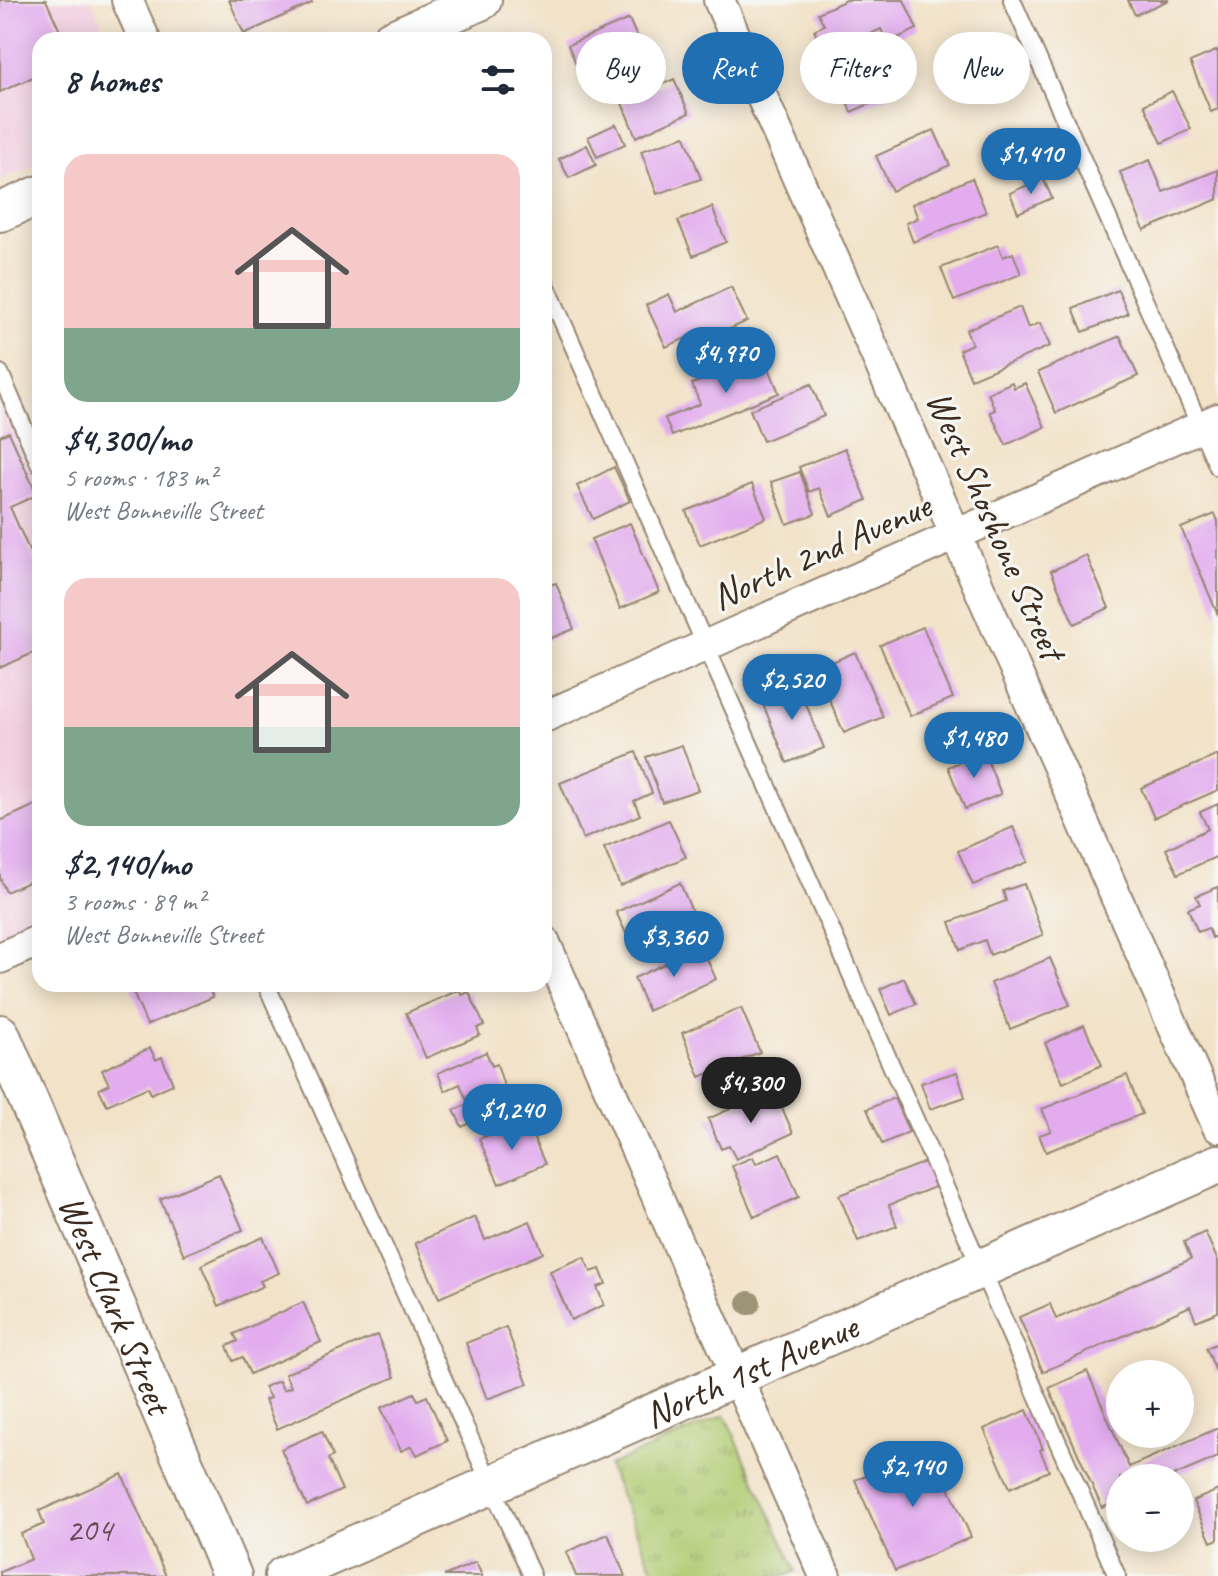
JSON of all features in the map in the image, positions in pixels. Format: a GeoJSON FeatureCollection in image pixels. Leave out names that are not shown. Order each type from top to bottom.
{"type":"FeatureCollection","features":[{"type":"Feature","properties":{"kind":"street"},"geometry":{"type":"LineString","coordinates":[[127,0],[141,32]]}},
{"type":"Feature","properties":{"kind":"street"},"geometry":{"type":"LineString","coordinates":[[431,25],[482,0]]}},
{"type":"Feature","properties":{"kind":"street","name":"West Shoshone Street"},"geometry":{"type":"LineString","coordinates":[[719,0],[1218,1127]]}},
{"type":"Feature","properties":{"kind":"street"},"geometry":{"type":"LineString","coordinates":[[0,212],[32,198]]}},
{"type":"Feature","properties":{"kind":"street","name":"North 2nd Avenue"},"geometry":{"type":"LineString","coordinates":[[552,713],[1209,423]]}},
{"type":"Feature","properties":{"kind":"street"},"geometry":{"type":"LineString","coordinates":[[0,958],[32,944]]}},
{"type":"Feature","properties":{"kind":"street"},"geometry":{"type":"LineString","coordinates":[[552,959],[825,1576]]}},
{"type":"Feature","properties":{"kind":"street","name":"West Clark Street"},"geometry":{"type":"LineString","coordinates":[[0,1034],[232,1576]]}},
{"type":"Feature","properties":{"kind":"street","name":"North 1st Avenue"},"geometry":{"type":"LineString","coordinates":[[284,1576],[1218,1164]]}},
{"type":"Feature","properties":{"kind":"lane"},"geometry":{"type":"LineString","coordinates":[[1012,0],[1209,423],[1218,467]]}},
{"type":"Feature","properties":{"kind":"lane"},"geometry":{"type":"LineString","coordinates":[[552,298],[1117,1576]]}},
{"type":"Feature","properties":{"kind":"lane"},"geometry":{"type":"LineString","coordinates":[[0,373],[32,447]]}},
{"type":"Feature","properties":{"kind":"lane"},"geometry":{"type":"LineString","coordinates":[[270,992],[532,1576]]}},
{"type":"Feature","properties":{"kind":"shaded area"},"geometry":{"type":"Polygon","coordinates":[[[0,0],[91,0],[105,32],[32,32],[32,166],[0,180],[0,0]]]}},
{"type":"Feature","properties":{"kind":"shaded area"},"geometry":{"type":"Polygon","coordinates":[[[0,373],[32,446],[32,921],[0,935],[0,373]]]}},
{"type":"Feature","properties":{"kind":"green space"},"geometry":{"type":"Polygon","coordinates":[[[725,1415],[796,1571],[785,1576],[656,1576],[608,1466],[725,1415]]]}},
{"type":"Feature","properties":{"kind":"building"},"geometry":{"type":"Polygon","coordinates":[[[0,0],[46,0],[60,32],[32,32],[32,78],[0,92],[0,0]]]}},
{"type":"Feature","properties":{"kind":"building"},"geometry":{"type":"Polygon","coordinates":[[[229,0],[311,0],[312,3],[243,32],[229,0]]]}},
{"type":"Feature","properties":{"kind":"building"},"geometry":{"type":"Polygon","coordinates":[[[846,0],[904,0],[917,29],[911,32],[882,32],[881,29],[875,32],[815,32],[824,25],[818,13],[846,0]]]}},
{"type":"Feature","properties":{"kind":"building"},"geometry":{"type":"Polygon","coordinates":[[[1128,0],[1169,0],[1135,15],[1128,0]]]}},
{"type":"Feature","properties":{"kind":"building"},"geometry":{"type":"Polygon","coordinates":[[[629,19],[635,32],[598,32],[629,19]]]}},
{"type":"Feature","properties":{"kind":"building"},"geometry":{"type":"Polygon","coordinates":[[[576,42],[576,64],[568,45],[576,42]]]}},
{"type":"Feature","properties":{"kind":"building"},"geometry":{"type":"Polygon","coordinates":[[[1218,50],[1218,109],[1211,112],[1190,62],[1218,50]]]}},
{"type":"Feature","properties":{"kind":"building"},"geometry":{"type":"Polygon","coordinates":[[[674,79],[682,104],[689,113],[636,137],[622,104],[666,104],[666,83],[674,79]]]}},
{"type":"Feature","properties":{"kind":"building"},"geometry":{"type":"Polygon","coordinates":[[[1172,91],[1191,129],[1162,143],[1144,105],[1172,91]]]}},
{"type":"Feature","properties":{"kind":"building"},"geometry":{"type":"Polygon","coordinates":[[[848,104],[870,104],[851,112],[848,104]]]}},
{"type":"Feature","properties":{"kind":"building"},"geometry":{"type":"Polygon","coordinates":[[[616,124],[625,144],[597,157],[588,137],[616,124]]]}},
{"type":"Feature","properties":{"kind":"building"},"geometry":{"type":"Polygon","coordinates":[[[934,130],[950,165],[892,191],[876,156],[934,130]]]}},
{"type":"Feature","properties":{"kind":"building"},"geometry":{"type":"Polygon","coordinates":[[[685,136],[701,179],[657,194],[641,151],[685,136]]]}},
{"type":"Feature","properties":{"kind":"building"},"geometry":{"type":"Polygon","coordinates":[[[587,145],[596,165],[569,178],[559,159],[587,145]]]}},
{"type":"Feature","properties":{"kind":"building"},"geometry":{"type":"Polygon","coordinates":[[[1150,160],[1163,192],[1218,170],[1218,199],[1144,230],[1120,172],[1150,160]]]}},
{"type":"Feature","properties":{"kind":"building"},"geometry":{"type":"Polygon","coordinates":[[[972,178],[986,212],[913,242],[906,223],[918,218],[912,204],[972,178]]]}},
{"type":"Feature","properties":{"kind":"building"},"geometry":{"type":"Polygon","coordinates":[[[1043,178],[1052,198],[1018,213],[1010,193],[1043,178]]]}},
{"type":"Feature","properties":{"kind":"building"},"geometry":{"type":"Polygon","coordinates":[[[712,207],[726,242],[693,256],[678,221],[712,207]]]}},
{"type":"Feature","properties":{"kind":"building"},"geometry":{"type":"Polygon","coordinates":[[[998,245],[1003,257],[1013,253],[1021,274],[954,301],[941,268],[998,245]]]}},
{"type":"Feature","properties":{"kind":"building"},"geometry":{"type":"Polygon","coordinates":[[[731,287],[747,321],[692,347],[688,337],[666,347],[646,305],[669,294],[677,312],[731,287]]]}},
{"type":"Feature","properties":{"kind":"building"},"geometry":{"type":"Polygon","coordinates":[[[1118,290],[1128,314],[1083,332],[1073,308],[1118,290]]]}},
{"type":"Feature","properties":{"kind":"building"},"geometry":{"type":"Polygon","coordinates":[[[1020,307],[1028,328],[1040,323],[1050,346],[971,379],[959,350],[972,344],[966,330],[1020,307]]]}},
{"type":"Feature","properties":{"kind":"building"},"geometry":{"type":"Polygon","coordinates":[[[1120,336],[1138,376],[1056,413],[1038,372],[1120,336]]]}},
{"type":"Feature","properties":{"kind":"building"},"geometry":{"type":"Polygon","coordinates":[[[764,356],[779,393],[672,436],[665,418],[700,404],[692,384],[764,356]]]}},
{"type":"Feature","properties":{"kind":"building"},"geometry":{"type":"Polygon","coordinates":[[[1012,382],[1014,388],[1025,383],[1045,427],[1006,445],[990,412],[995,410],[988,393],[1012,382]]]}},
{"type":"Feature","properties":{"kind":"building"},"geometry":{"type":"Polygon","coordinates":[[[811,384],[824,416],[763,441],[750,410],[811,384]]]}},
{"type":"Feature","properties":{"kind":"building"},"geometry":{"type":"Polygon","coordinates":[[[9,432],[32,484],[32,497],[10,507],[32,557],[32,654],[0,668],[0,436],[9,432]]]}},
{"type":"Feature","properties":{"kind":"building"},"geometry":{"type":"Polygon","coordinates":[[[845,448],[867,500],[831,516],[819,488],[809,492],[799,467],[845,448]]]}},
{"type":"Feature","properties":{"kind":"building"},"geometry":{"type":"Polygon","coordinates":[[[614,467],[630,501],[593,519],[577,486],[614,467]]]}},
{"type":"Feature","properties":{"kind":"building"},"geometry":{"type":"Polygon","coordinates":[[[800,472],[815,514],[787,524],[771,482],[800,472]]]}},
{"type":"Feature","properties":{"kind":"building"},"geometry":{"type":"Polygon","coordinates":[[[752,484],[766,518],[700,545],[686,511],[752,484]]]}},
{"type":"Feature","properties":{"kind":"building"},"geometry":{"type":"Polygon","coordinates":[[[1215,514],[1218,521],[1218,615],[1181,528],[1215,514]]]}},
{"type":"Feature","properties":{"kind":"building"},"geometry":{"type":"Polygon","coordinates":[[[630,523],[659,592],[620,609],[591,539],[630,523]]]}},
{"type":"Feature","properties":{"kind":"building"},"geometry":{"type":"Polygon","coordinates":[[[1086,555],[1109,608],[1074,624],[1051,571],[1086,555]]]}},
{"type":"Feature","properties":{"kind":"building"},"geometry":{"type":"Polygon","coordinates":[[[556,583],[574,629],[552,638],[552,584],[556,583]]]}},
{"type":"Feature","properties":{"kind":"building"},"geometry":{"type":"Polygon","coordinates":[[[923,627],[953,698],[910,716],[880,645],[923,627]]]}},
{"type":"Feature","properties":{"kind":"building"},"geometry":{"type":"Polygon","coordinates":[[[855,652],[883,717],[844,733],[816,669],[855,652]]]}},
{"type":"Feature","properties":{"kind":"building"},"geometry":{"type":"Polygon","coordinates":[[[797,682],[824,748],[787,763],[760,697],[797,682]]]}},
{"type":"Feature","properties":{"kind":"building"},"geometry":{"type":"Polygon","coordinates":[[[682,745],[698,790],[662,802],[646,757],[682,745]]]}},
{"type":"Feature","properties":{"kind":"building"},"geometry":{"type":"Polygon","coordinates":[[[636,752],[652,793],[634,801],[640,815],[583,839],[560,783],[636,752]]]}},
{"type":"Feature","properties":{"kind":"building"},"geometry":{"type":"Polygon","coordinates":[[[984,752],[1001,794],[965,809],[948,767],[984,752]]]}},
{"type":"Feature","properties":{"kind":"building"},"geometry":{"type":"Polygon","coordinates":[[[1218,755],[1218,790],[1154,818],[1141,788],[1218,755]]]}},
{"type":"Feature","properties":{"kind":"building"},"geometry":{"type":"Polygon","coordinates":[[[1218,804],[1218,856],[1178,874],[1166,849],[1208,829],[1200,812],[1218,804]]]}},
{"type":"Feature","properties":{"kind":"building"},"geometry":{"type":"Polygon","coordinates":[[[32,807],[32,881],[6,892],[0,878],[0,821],[32,807]]]}},
{"type":"Feature","properties":{"kind":"building"},"geometry":{"type":"Polygon","coordinates":[[[669,820],[686,857],[620,886],[604,848],[669,820]]]}},
{"type":"Feature","properties":{"kind":"building"},"geometry":{"type":"Polygon","coordinates":[[[1013,827],[1028,862],[973,885],[958,851],[1013,827]]]}},
{"type":"Feature","properties":{"kind":"building"},"geometry":{"type":"Polygon","coordinates":[[[680,883],[694,916],[631,944],[616,912],[680,883]]]}},
{"type":"Feature","properties":{"kind":"building"},"geometry":{"type":"Polygon","coordinates":[[[1024,884],[1043,935],[990,955],[985,940],[960,950],[950,922],[1006,901],[1003,891],[1024,884]]]}},
{"type":"Feature","properties":{"kind":"building"},"geometry":{"type":"Polygon","coordinates":[[[1218,887],[1218,935],[1212,938],[1208,928],[1198,932],[1188,909],[1200,904],[1196,896],[1218,887]]]}},
{"type":"Feature","properties":{"kind":"building"},"geometry":{"type":"Polygon","coordinates":[[[703,950],[716,979],[648,1011],[634,978],[686,954],[688,957],[703,950]]]}},
{"type":"Feature","properties":{"kind":"building"},"geometry":{"type":"Polygon","coordinates":[[[1050,958],[1070,1005],[1010,1029],[991,983],[1050,958]]]}},
{"type":"Feature","properties":{"kind":"building"},"geometry":{"type":"Polygon","coordinates":[[[904,978],[916,1004],[891,1015],[880,989],[904,978]]]}},
{"type":"Feature","properties":{"kind":"building"},"geometry":{"type":"Polygon","coordinates":[[[133,992],[211,992],[213,997],[147,1025],[133,992]]]}},
{"type":"Feature","properties":{"kind":"building"},"geometry":{"type":"Polygon","coordinates":[[[454,992],[462,995],[469,992],[484,1025],[477,1028],[480,1035],[426,1058],[406,1013],[454,992]]]}},
{"type":"Feature","properties":{"kind":"building"},"geometry":{"type":"Polygon","coordinates":[[[741,1008],[760,1052],[700,1077],[682,1033],[741,1008]]]}},
{"type":"Feature","properties":{"kind":"building"},"geometry":{"type":"Polygon","coordinates":[[[1084,1025],[1102,1065],[1063,1083],[1045,1043],[1084,1025]]]}},
{"type":"Feature","properties":{"kind":"building"},"geometry":{"type":"Polygon","coordinates":[[[150,1048],[156,1060],[162,1057],[173,1084],[151,1094],[148,1087],[107,1105],[99,1089],[109,1084],[102,1070],[150,1048]]]}},
{"type":"Feature","properties":{"kind":"building"},"geometry":{"type":"Polygon","coordinates":[[[486,1052],[492,1066],[497,1064],[510,1105],[462,1127],[454,1110],[468,1104],[460,1084],[445,1091],[438,1073],[486,1052]]]}},
{"type":"Feature","properties":{"kind":"building"},"geometry":{"type":"Polygon","coordinates":[[[957,1072],[965,1097],[930,1109],[921,1083],[957,1072]]]}},
{"type":"Feature","properties":{"kind":"building"},"geometry":{"type":"Polygon","coordinates":[[[1127,1075],[1142,1114],[1046,1152],[1039,1135],[1051,1131],[1042,1109],[1127,1075]]]}},
{"type":"Feature","properties":{"kind":"building"},"geometry":{"type":"Polygon","coordinates":[[[774,1089],[793,1133],[736,1159],[729,1146],[721,1149],[708,1119],[774,1089]]]}},
{"type":"Feature","properties":{"kind":"building"},"geometry":{"type":"Polygon","coordinates":[[[894,1098],[909,1132],[882,1144],[867,1109],[894,1098]]]}},
{"type":"Feature","properties":{"kind":"building"},"geometry":{"type":"Polygon","coordinates":[[[525,1119],[545,1164],[499,1184],[479,1139],[525,1119]]]}},
{"type":"Feature","properties":{"kind":"building"},"geometry":{"type":"Polygon","coordinates":[[[780,1153],[799,1197],[754,1217],[732,1166],[753,1157],[756,1164],[780,1153]]]}},
{"type":"Feature","properties":{"kind":"building"},"geometry":{"type":"Polygon","coordinates":[[[925,1162],[935,1187],[889,1205],[897,1226],[858,1241],[839,1195],[925,1162]]]}},
{"type":"Feature","properties":{"kind":"building"},"geometry":{"type":"Polygon","coordinates":[[[219,1174],[243,1230],[184,1255],[160,1199],[219,1174]]]}},
{"type":"Feature","properties":{"kind":"building"},"geometry":{"type":"Polygon","coordinates":[[[475,1217],[485,1240],[530,1221],[543,1253],[439,1298],[415,1243],[475,1217]]]}},
{"type":"Feature","properties":{"kind":"building"},"geometry":{"type":"Polygon","coordinates":[[[1205,1232],[1218,1261],[1218,1312],[1196,1321],[1190,1306],[1043,1372],[1019,1317],[1050,1304],[1056,1319],[1191,1259],[1184,1242],[1205,1232]]]}},
{"type":"Feature","properties":{"kind":"building"},"geometry":{"type":"Polygon","coordinates":[[[263,1237],[279,1273],[260,1281],[263,1286],[219,1306],[201,1265],[263,1237]]]}},
{"type":"Feature","properties":{"kind":"building"},"geometry":{"type":"Polygon","coordinates":[[[584,1257],[591,1272],[600,1269],[606,1284],[597,1287],[604,1305],[571,1320],[550,1271],[584,1257]]]}},
{"type":"Feature","properties":{"kind":"building"},"geometry":{"type":"Polygon","coordinates":[[[303,1302],[321,1342],[250,1374],[242,1357],[233,1361],[227,1346],[238,1341],[234,1334],[303,1302]]]}},
{"type":"Feature","properties":{"kind":"building"},"geometry":{"type":"Polygon","coordinates":[[[506,1327],[528,1384],[487,1399],[466,1343],[506,1327]]]}},
{"type":"Feature","properties":{"kind":"building"},"geometry":{"type":"Polygon","coordinates":[[[377,1335],[395,1377],[277,1429],[265,1400],[270,1398],[264,1387],[279,1381],[283,1390],[291,1387],[285,1374],[377,1335]]]}},
{"type":"Feature","properties":{"kind":"building"},"geometry":{"type":"Polygon","coordinates":[[[1218,1343],[1218,1376],[1206,1348],[1218,1343]]]}},
{"type":"Feature","properties":{"kind":"building"},"geometry":{"type":"Polygon","coordinates":[[[1087,1371],[1106,1414],[1106,1448],[1121,1448],[1128,1464],[1106,1464],[1106,1506],[1102,1508],[1049,1388],[1087,1371]]]}},
{"type":"Feature","properties":{"kind":"building"},"geometry":{"type":"Polygon","coordinates":[[[414,1393],[418,1400],[427,1396],[447,1441],[417,1455],[412,1446],[401,1451],[381,1408],[414,1393]]]}},
{"type":"Feature","properties":{"kind":"building"},"geometry":{"type":"Polygon","coordinates":[[[1027,1410],[1049,1471],[1010,1488],[984,1429],[1027,1410]]]}},
{"type":"Feature","properties":{"kind":"building"},"geometry":{"type":"Polygon","coordinates":[[[1218,1428],[1218,1457],[1194,1467],[1194,1464],[1136,1464],[1172,1448],[1194,1448],[1194,1439],[1218,1428]]]}},
{"type":"Feature","properties":{"kind":"building"},"geometry":{"type":"Polygon","coordinates":[[[322,1431],[333,1456],[328,1459],[342,1490],[307,1506],[281,1449],[322,1431]]]}},
{"type":"Feature","properties":{"kind":"building"},"geometry":{"type":"Polygon","coordinates":[[[931,1447],[971,1537],[895,1571],[855,1480],[931,1447]]]}},
{"type":"Feature","properties":{"kind":"building"},"geometry":{"type":"Polygon","coordinates":[[[122,1474],[166,1576],[0,1576],[0,1572],[31,1559],[21,1534],[44,1524],[39,1511],[122,1474]]]}},
{"type":"Feature","properties":{"kind":"building"},"geometry":{"type":"Polygon","coordinates":[[[1218,1490],[1218,1539],[1211,1542],[1194,1501],[1218,1490]]]}},
{"type":"Feature","properties":{"kind":"building"},"geometry":{"type":"Polygon","coordinates":[[[608,1534],[625,1576],[576,1576],[566,1552],[608,1534]]]}},
{"type":"Feature","properties":{"kind":"building"},"geometry":{"type":"Polygon","coordinates":[[[476,1562],[482,1576],[444,1576],[476,1562]]]}}]}
